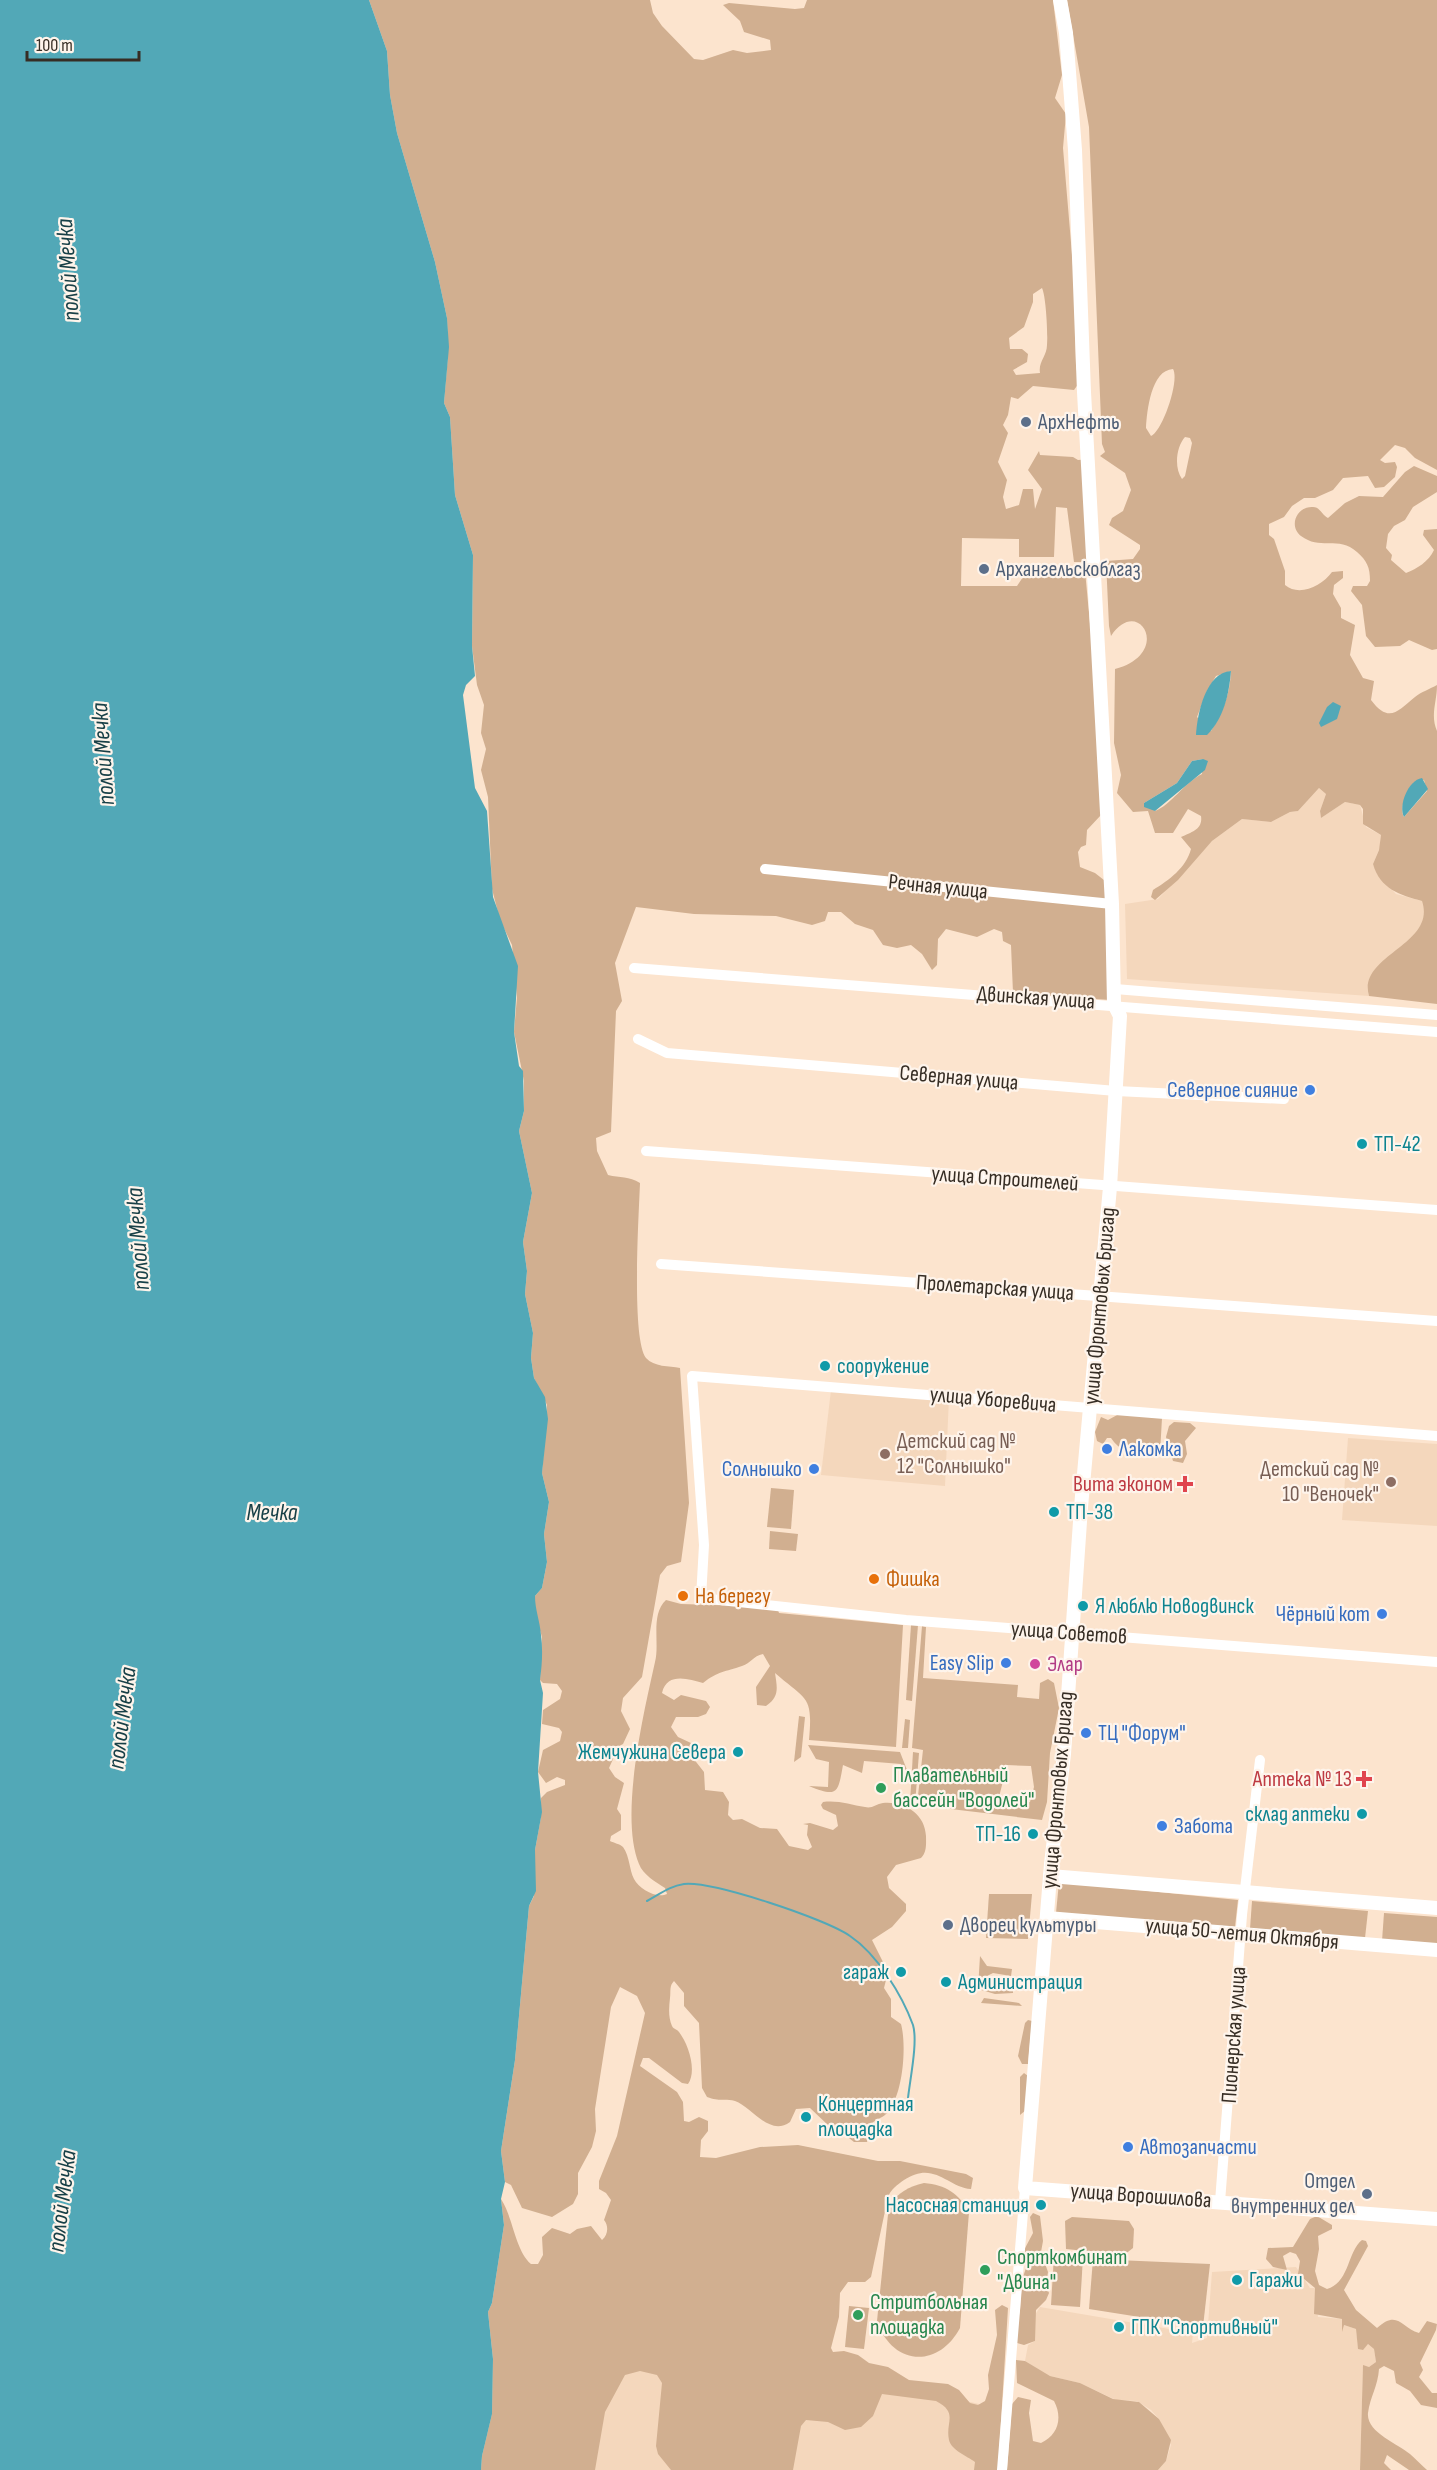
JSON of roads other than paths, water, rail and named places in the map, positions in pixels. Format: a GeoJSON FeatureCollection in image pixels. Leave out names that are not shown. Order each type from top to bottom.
{"type":"FeatureCollection","features":[{"type":"Feature","properties":{"kind":"main road","name":"улица Фронтовых Бригад"},"geometry":{"type":"LineString","coordinates":[[1025,2188],[1050,1876],[1064,1754],[1072,1633],[1110,1187],[1120,1016],[1114,1004],[1112,904],[1084,392],[1075,150],[1066,33],[1060,0]]}},
{"type":"Feature","properties":{"kind":"main road","name":"улица 50-летия Октября"},"geometry":{"type":"LineString","coordinates":[[1050,1876],[1437,1908]]}},
{"type":"Feature","properties":{"kind":"main road","name":"улица 50-летия Октября"},"geometry":{"type":"LineString","coordinates":[[1047,1918],[1437,1950]]}},
{"type":"Feature","properties":{"kind":"main road","name":"улица Ворошилова"},"geometry":{"type":"LineString","coordinates":[[1025,2188],[1437,2219]]}},
{"type":"Feature","properties":{"kind":"street","name":"Речная улица"},"geometry":{"type":"LineString","coordinates":[[765,869],[1112,904]]}},
{"type":"Feature","properties":{"kind":"street","name":"Двинская улица"},"geometry":{"type":"LineString","coordinates":[[634,968],[1114,1004],[1437,1032]]}},
{"type":"Feature","properties":{"kind":"street","name":"Двинская улица"},"geometry":{"type":"LineString","coordinates":[[1115,989],[1437,1015]]}},
{"type":"Feature","properties":{"kind":"street","name":"Северная улица"},"geometry":{"type":"LineString","coordinates":[[638,1039],[667,1053],[1116,1091],[1284,1099]]}},
{"type":"Feature","properties":{"kind":"street","name":"улица Строителей"},"geometry":{"type":"LineString","coordinates":[[646,1152],[1437,1209]]}},
{"type":"Feature","properties":{"kind":"street","name":"Пролетарская улица"},"geometry":{"type":"LineString","coordinates":[[661,1264],[1437,1321]]}},
{"type":"Feature","properties":{"kind":"street","name":"улица Уборевича"},"geometry":{"type":"LineString","coordinates":[[701,1598],[704,1545],[692,1376],[1437,1436]]}},
{"type":"Feature","properties":{"kind":"street","name":"улица Советов"},"geometry":{"type":"LineString","coordinates":[[701,1598],[896,1619],[1437,1662]]}},
{"type":"Feature","properties":{"kind":"street","name":"Пионерская улица"},"geometry":{"type":"LineString","coordinates":[[1220,2202],[1241,1934],[1260,1760]]}},
{"type":"Feature","properties":{"kind":"street","name":"улица Фронтовых Бригад"},"geometry":{"type":"LineString","coordinates":[[1002,2470],[1025,2188]]}},
{"type":"Feature","properties":{"kind":"water","name":"Мечка"},"geometry":{"type":"Polygon","coordinates":[[[0,0],[369,0],[387,51],[390,95],[397,133],[435,262],[447,318],[449,347],[444,403],[450,417],[455,495],[473,555],[472,646],[475,676],[466,685],[463,695],[475,788],[487,811],[493,897],[518,966],[514,1032],[519,1066],[523,1071],[524,1111],[519,1131],[532,1193],[523,1242],[527,1271],[525,1294],[533,1333],[531,1358],[534,1378],[545,1397],[548,1419],[542,1473],[549,1502],[544,1534],[547,1562],[542,1588],[535,1596],[542,1646],[540,1680],[543,1693],[538,1772],[542,1812],[535,1850],[536,1891],[529,1906],[515,2060],[501,2151],[505,2182],[501,2199],[504,2225],[492,2303],[488,2312],[493,2359],[492,2414],[481,2470],[0,2470],[0,0]]]}},
{"type":"Feature","properties":{"kind":"water"},"geometry":{"type":"Polygon","coordinates":[[[1231,671],[1227,697],[1218,721],[1207,735],[1196,735],[1198,716],[1209,686],[1222,673],[1231,671]]]}},
{"type":"Feature","properties":{"kind":"water"},"geometry":{"type":"Polygon","coordinates":[[[1333,702],[1341,706],[1337,719],[1321,727],[1319,723],[1327,707],[1333,702]]]}},
{"type":"Feature","properties":{"kind":"water"},"geometry":{"type":"Polygon","coordinates":[[[1203,759],[1208,761],[1205,770],[1155,811],[1144,807],[1144,803],[1177,783],[1192,761],[1203,759]]]}},
{"type":"Feature","properties":{"kind":"water"},"geometry":{"type":"Polygon","coordinates":[[[1422,778],[1428,789],[1404,817],[1403,800],[1412,783],[1422,778]]]}},
{"type":"Feature","properties":{"kind":"waterway"},"geometry":{"type":"LineString","coordinates":[[647,1901],[684,1884],[719,1888],[795,1911],[850,1936],[870,1953],[888,1976],[913,2025],[914,2051],[908,2098]]}},
{"type":"Feature","properties":{"kind":"place","name":"АрхНефть"},"geometry":{"type":"Point","coordinates":[1026,422]}},
{"type":"Feature","properties":{"kind":"place","name":"Архангельскоблгаз"},"geometry":{"type":"Point","coordinates":[984,569]}},
{"type":"Feature","properties":{"kind":"place","name":"Северное сияние"},"geometry":{"type":"Point","coordinates":[1310,1090]}},
{"type":"Feature","properties":{"kind":"place","name":"ТП-42"},"geometry":{"type":"Point","coordinates":[1362,1144]}},
{"type":"Feature","properties":{"kind":"place","name":"сооружение"},"geometry":{"type":"Point","coordinates":[825,1366]}},
{"type":"Feature","properties":{"kind":"place","name":"Лакомка"},"geometry":{"type":"Point","coordinates":[1107,1449]}},
{"type":"Feature","properties":{"kind":"place","name":"Детский сад № 12 \"Солнышко\""},"geometry":{"type":"Point","coordinates":[885,1454]}},
{"type":"Feature","properties":{"kind":"place","name":"Солнышко"},"geometry":{"type":"Point","coordinates":[814,1469]}},
{"type":"Feature","properties":{"kind":"place","name":"Детский сад № 10 \"Веночек\""},"geometry":{"type":"Point","coordinates":[1391,1482]}},
{"type":"Feature","properties":{"kind":"place","name":"Вита эконом"},"geometry":{"type":"Point","coordinates":[1185,1484]}},
{"type":"Feature","properties":{"kind":"place","name":"ТП-38"},"geometry":{"type":"Point","coordinates":[1054,1512]}},
{"type":"Feature","properties":{"kind":"place","name":"Фишка"},"geometry":{"type":"Point","coordinates":[874,1579]}},
{"type":"Feature","properties":{"kind":"place","name":"На берегу"},"geometry":{"type":"Point","coordinates":[683,1596]}},
{"type":"Feature","properties":{"kind":"place","name":"Я люблю Новодвинск"},"geometry":{"type":"Point","coordinates":[1083,1606]}},
{"type":"Feature","properties":{"kind":"place","name":"Чёрный кот"},"geometry":{"type":"Point","coordinates":[1382,1614]}},
{"type":"Feature","properties":{"kind":"place","name":"Easy Slip"},"geometry":{"type":"Point","coordinates":[1006,1663]}},
{"type":"Feature","properties":{"kind":"place","name":"Элар"},"geometry":{"type":"Point","coordinates":[1035,1664]}},
{"type":"Feature","properties":{"kind":"place","name":"ТЦ \"Форум\""},"geometry":{"type":"Point","coordinates":[1086,1733]}},
{"type":"Feature","properties":{"kind":"place","name":"Жемчужина Севера"},"geometry":{"type":"Point","coordinates":[738,1752]}},
{"type":"Feature","properties":{"kind":"place","name":"Аптека № 13"},"geometry":{"type":"Point","coordinates":[1364,1779]}},
{"type":"Feature","properties":{"kind":"place","name":"Плавательный бассейн \"Водолей\""},"geometry":{"type":"Point","coordinates":[881,1788]}},
{"type":"Feature","properties":{"kind":"place","name":"склад аптеки"},"geometry":{"type":"Point","coordinates":[1362,1814]}},
{"type":"Feature","properties":{"kind":"place","name":"Забота"},"geometry":{"type":"Point","coordinates":[1162,1826]}},
{"type":"Feature","properties":{"kind":"place","name":"ТП-16"},"geometry":{"type":"Point","coordinates":[1033,1834]}},
{"type":"Feature","properties":{"kind":"place","name":"Дворец культуры"},"geometry":{"type":"Point","coordinates":[948,1925]}},
{"type":"Feature","properties":{"kind":"place","name":"гараж"},"geometry":{"type":"Point","coordinates":[901,1972]}},
{"type":"Feature","properties":{"kind":"place","name":"Администрация"},"geometry":{"type":"Point","coordinates":[946,1982]}},
{"type":"Feature","properties":{"kind":"place","name":"Концертная площадка"},"geometry":{"type":"Point","coordinates":[806,2117]}},
{"type":"Feature","properties":{"kind":"place","name":"Автозапчасти"},"geometry":{"type":"Point","coordinates":[1128,2147]}},
{"type":"Feature","properties":{"kind":"place","name":"Отдел внутренних дел"},"geometry":{"type":"Point","coordinates":[1367,2194]}},
{"type":"Feature","properties":{"kind":"place","name":"Насосная станция"},"geometry":{"type":"Point","coordinates":[1041,2205]}},
{"type":"Feature","properties":{"kind":"place","name":"Спорткомбинат \"Двина\""},"geometry":{"type":"Point","coordinates":[985,2270]}},
{"type":"Feature","properties":{"kind":"place","name":"Гаражи"},"geometry":{"type":"Point","coordinates":[1237,2280]}},
{"type":"Feature","properties":{"kind":"place","name":"Стритбольная площадка"},"geometry":{"type":"Point","coordinates":[858,2315]}},
{"type":"Feature","properties":{"kind":"place","name":"ГПК \"Спортивный\""},"geometry":{"type":"Point","coordinates":[1119,2327]}},
{"type":"Feature","properties":{"kind":"water label","name":"полой Мечка"},"geometry":{"type":"Point","coordinates":[68,270]}},
{"type":"Feature","properties":{"kind":"water label","name":"полой Мечка"},"geometry":{"type":"Point","coordinates":[103,754]}},
{"type":"Feature","properties":{"kind":"water label","name":"полой Мечка"},"geometry":{"type":"Point","coordinates":[138,1239]}},
{"type":"Feature","properties":{"kind":"water label","name":"полой Мечка"},"geometry":{"type":"Point","coordinates":[122,1718]}},
{"type":"Feature","properties":{"kind":"water label","name":"полой Мечка"},"geometry":{"type":"Point","coordinates":[62,2201]}}]}
